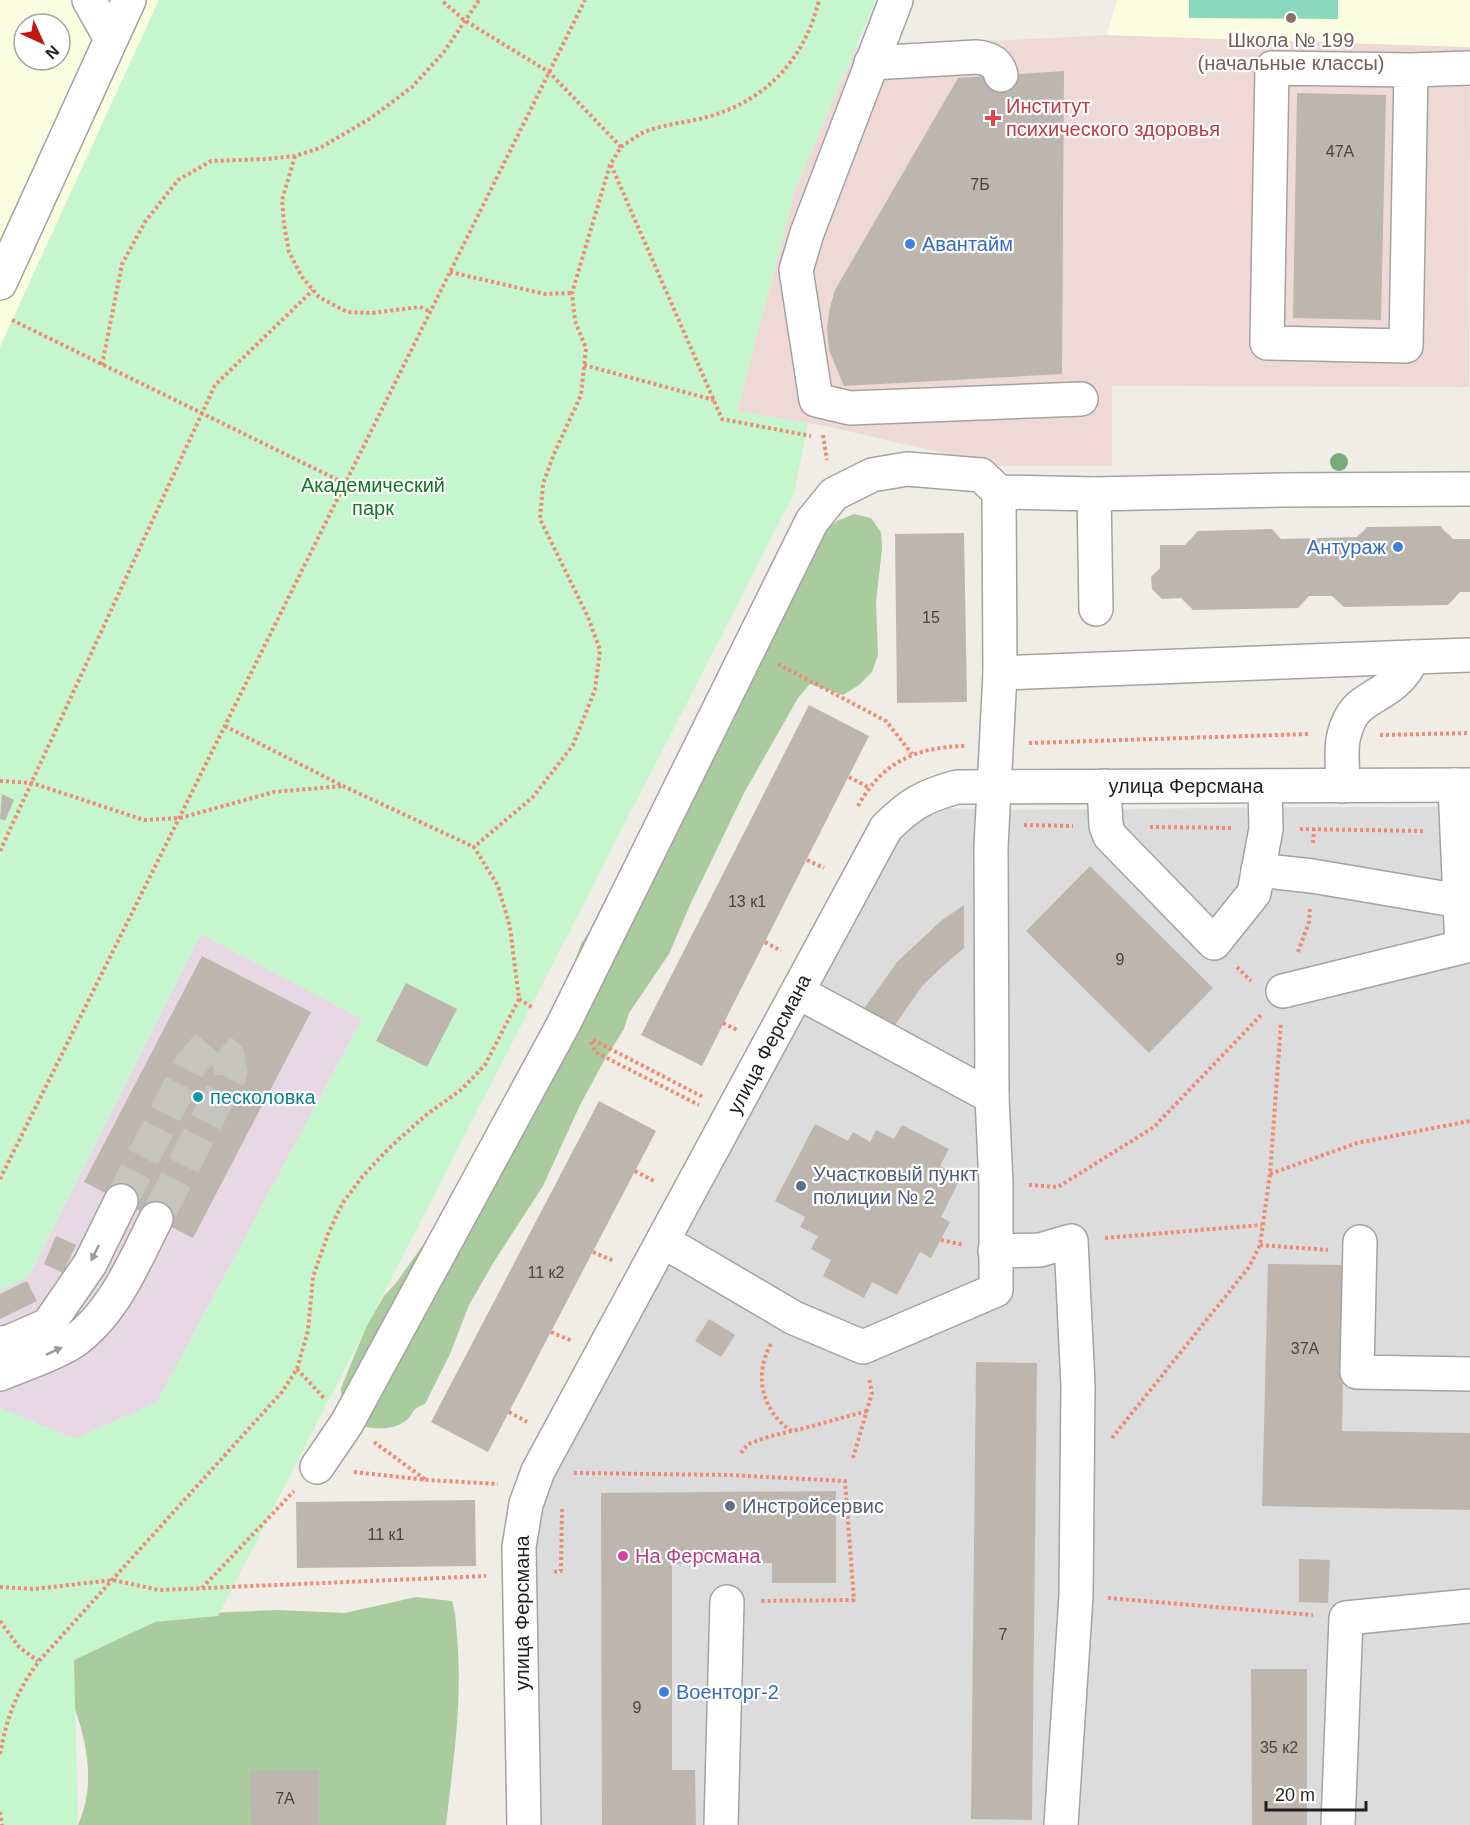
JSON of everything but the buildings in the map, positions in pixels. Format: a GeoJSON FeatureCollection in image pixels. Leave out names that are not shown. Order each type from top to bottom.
{"type":"FeatureCollection","features":[{"type":"Feature","properties":{"kind":"street"},"geometry":{"type":"LineString","coordinates":[[89,0],[111,39]]}},
{"type":"Feature","properties":{"kind":"street"},"geometry":{"type":"LineString","coordinates":[[0,283],[129,0]]}},
{"type":"Feature","properties":{"kind":"street"},"geometry":{"type":"LineString","coordinates":[[896,0],[807,233],[796,270],[816,400],[850,408],[1080,399]]}},
{"type":"Feature","properties":{"kind":"street"},"geometry":{"type":"LineString","coordinates":[[871,63],[987,58],[996,64],[1001,75]]}},
{"type":"Feature","properties":{"kind":"street"},"geometry":{"type":"LineString","coordinates":[[1411,70],[1406,346],[1267,343],[1272,68],[1411,70],[1470,68]]}},
{"type":"Feature","properties":{"kind":"street"},"geometry":{"type":"LineString","coordinates":[[317,1467],[347,1423],[563,1025],[812,521],[834,494],[872,475],[907,469],[981,476],[999,492],[1094,494],[1470,489]]}},
{"type":"Feature","properties":{"kind":"street"},"geometry":{"type":"LineString","coordinates":[[663,1240],[794,1318],[863,1347],[996,1290],[996,1184],[992,1097],[992,825],[1000,673],[999,492]]}},
{"type":"Feature","properties":{"kind":"street"},"geometry":{"type":"LineString","coordinates":[[1094,494],[1096,609]]}},
{"type":"Feature","properties":{"kind":"street"},"geometry":{"type":"LineString","coordinates":[[1000,673],[1470,655]]}},
{"type":"Feature","properties":{"kind":"street"},"geometry":{"type":"LineString","coordinates":[[1343,786],[1343,736],[1351,716],[1366,699],[1393,684],[1407,670],[1413,657]]}},
{"type":"Feature","properties":{"kind":"street"},"geometry":{"type":"LineString","coordinates":[[1278,997],[1462,947],[1457,831],[1462,785]]}},
{"type":"Feature","properties":{"kind":"street","name":"улица Ферсмана"},"geometry":{"type":"LineString","coordinates":[[524,1825],[519,1547],[526,1504],[538,1471],[886,828],[904,810],[930,795],[957,787],[1462,785]]}},
{"type":"Feature","properties":{"kind":"street"},"geometry":{"type":"LineString","coordinates":[[1104,786],[1106,826],[1110,836],[1214,943],[1254,893],[1266,829],[1265,786]]}},
{"type":"Feature","properties":{"kind":"street"},"geometry":{"type":"LineString","coordinates":[[1258,870],[1312,876],[1460,900]]}},
{"type":"Feature","properties":{"kind":"street"},"geometry":{"type":"LineString","coordinates":[[798,992],[992,1097]]}},
{"type":"Feature","properties":{"kind":"street"},"geometry":{"type":"LineString","coordinates":[[0,1343],[9,1342],[48,1324],[90,1264],[121,1201]]}},
{"type":"Feature","properties":{"kind":"street"},"geometry":{"type":"LineString","coordinates":[[0,1374],[72,1342],[100,1317],[123,1283],[156,1219]]}},
{"type":"Feature","properties":{"kind":"street"},"geometry":{"type":"LineString","coordinates":[[995,1251],[1040,1250],[1071,1241],[1078,1385],[1076,1596],[1061,1825]]}},
{"type":"Feature","properties":{"kind":"street"},"geometry":{"type":"LineString","coordinates":[[1360,1247],[1357,1372],[1470,1374]]}},
{"type":"Feature","properties":{"kind":"street"},"geometry":{"type":"LineString","coordinates":[[721,1825],[727,1602]]}},
{"type":"Feature","properties":{"kind":"street"},"geometry":{"type":"LineString","coordinates":[[1338,1825],[1347,1618],[1470,1606]]}},
{"type":"Feature","properties":{"kind":"path"},"geometry":{"type":"LineString","coordinates":[[441,0],[464,20],[549,72],[621,147]]}},
{"type":"Feature","properties":{"kind":"path"},"geometry":{"type":"LineString","coordinates":[[102,365],[122,264],[145,222],[178,180],[211,161],[295,156],[320,148],[371,118],[412,87],[444,52],[479,0]]}},
{"type":"Feature","properties":{"kind":"path"},"geometry":{"type":"LineString","coordinates":[[0,1179],[585,0]]}},
{"type":"Feature","properties":{"kind":"path"},"geometry":{"type":"LineString","coordinates":[[474,847],[533,797],[573,745],[595,690],[600,650],[588,617],[540,519],[543,484],[581,395],[586,348],[575,321],[572,293],[610,165],[621,147],[641,134],[684,121],[707,117],[758,95],[775,81],[793,60],[814,21],[819,0]]}},
{"type":"Feature","properties":{"kind":"path"},"geometry":{"type":"LineString","coordinates":[[295,156],[282,200],[284,224],[289,252],[302,277],[319,297],[347,312],[372,313],[420,307],[430,312]]}},
{"type":"Feature","properties":{"kind":"path"},"geometry":{"type":"LineString","coordinates":[[610,165],[722,419],[823,439]]}},
{"type":"Feature","properties":{"kind":"path"},"geometry":{"type":"LineString","coordinates":[[450,272],[545,294],[572,293]]}},
{"type":"Feature","properties":{"kind":"path"},"geometry":{"type":"LineString","coordinates":[[0,851],[215,385],[313,290]]}},
{"type":"Feature","properties":{"kind":"path"},"geometry":{"type":"LineString","coordinates":[[12,320],[344,483]]}},
{"type":"Feature","properties":{"kind":"path"},"geometry":{"type":"LineString","coordinates":[[584,365],[715,400]]}},
{"type":"Feature","properties":{"kind":"path"},"geometry":{"type":"LineString","coordinates":[[816,400],[834,494]]}},
{"type":"Feature","properties":{"kind":"path"},"geometry":{"type":"LineString","coordinates":[[748,649],[886,721],[912,754]]}},
{"type":"Feature","properties":{"kind":"path"},"geometry":{"type":"LineString","coordinates":[[0,1754],[7,1720],[23,1682],[39,1661],[282,1392],[297,1369],[308,1331],[313,1277],[328,1234],[342,1204],[362,1177],[389,1148],[426,1115],[462,1089],[485,1065],[519,999],[510,927],[498,886],[474,847],[343,786],[225,726]]}},
{"type":"Feature","properties":{"kind":"path"},"geometry":{"type":"LineString","coordinates":[[849,777],[868,787]]}},
{"type":"Feature","properties":{"kind":"path"},"geometry":{"type":"LineString","coordinates":[[0,781],[32,783],[144,820],[180,818],[274,792],[343,786]]}},
{"type":"Feature","properties":{"kind":"path"},"geometry":{"type":"LineString","coordinates":[[992,825],[1457,831]]}},
{"type":"Feature","properties":{"kind":"path"},"geometry":{"type":"LineString","coordinates":[[807,860],[824,868]]}},
{"type":"Feature","properties":{"kind":"path"},"geometry":{"type":"LineString","coordinates":[[765,942],[781,951]]}},
{"type":"Feature","properties":{"kind":"path"},"geometry":{"type":"LineString","coordinates":[[1214,943],[1278,997]]}},
{"type":"Feature","properties":{"kind":"path"},"geometry":{"type":"LineString","coordinates":[[1077,1481],[1249,1267],[1260,1245],[1270,1174],[1278,997]]}},
{"type":"Feature","properties":{"kind":"path"},"geometry":{"type":"LineString","coordinates":[[996,1184],[1059,1186],[1154,1126],[1278,997]]}},
{"type":"Feature","properties":{"kind":"path"},"geometry":{"type":"LineString","coordinates":[[723,1023],[739,1031]]}},
{"type":"Feature","properties":{"kind":"path"},"geometry":{"type":"LineString","coordinates":[[590,1039],[595,1052],[700,1106]]}},
{"type":"Feature","properties":{"kind":"path"},"geometry":{"type":"LineString","coordinates":[[661,1076],[704,1098]]}},
{"type":"Feature","properties":{"kind":"path"},"geometry":{"type":"LineString","coordinates":[[1270,1174],[1357,1143],[1470,1121]]}},
{"type":"Feature","properties":{"kind":"path"},"geometry":{"type":"LineString","coordinates":[[635,1171],[660,1184]]}},
{"type":"Feature","properties":{"kind":"path"},"geometry":{"type":"LineString","coordinates":[[1071,1241],[1262,1225]]}},
{"type":"Feature","properties":{"kind":"path"},"geometry":{"type":"LineString","coordinates":[[1260,1245],[1360,1247]]}},
{"type":"Feature","properties":{"kind":"path"},"geometry":{"type":"LineString","coordinates":[[593,1252],[618,1263]]}},
{"type":"Feature","properties":{"kind":"path"},"geometry":{"type":"LineString","coordinates":[[793,1432],[779,1421],[769,1408],[763,1392],[761,1375],[764,1359],[771,1344],[794,1318]]}},
{"type":"Feature","properties":{"kind":"path"},"geometry":{"type":"LineString","coordinates":[[551,1332],[577,1343]]}},
{"type":"Feature","properties":{"kind":"path"},"geometry":{"type":"LineString","coordinates":[[852,1458],[872,1393],[863,1347]]}},
{"type":"Feature","properties":{"kind":"path"},"geometry":{"type":"LineString","coordinates":[[741,1453],[747,1444],[771,1436],[867,1411]]}},
{"type":"Feature","properties":{"kind":"path"},"geometry":{"type":"LineString","coordinates":[[509,1412],[534,1426]]}},
{"type":"Feature","properties":{"kind":"path"},"geometry":{"type":"LineString","coordinates":[[347,1423],[427,1480]]}},
{"type":"Feature","properties":{"kind":"path"},"geometry":{"type":"LineString","coordinates":[[201,1589],[317,1467],[427,1480],[504,1485]]}},
{"type":"Feature","properties":{"kind":"path"},"geometry":{"type":"LineString","coordinates":[[567,1473],[728,1475],[845,1481],[854,1600],[727,1602]]}},
{"type":"Feature","properties":{"kind":"path"},"geometry":{"type":"LineString","coordinates":[[0,1587],[34,1590],[113,1580],[159,1590],[201,1589],[561,1572],[562,1506]]}},
{"type":"Feature","properties":{"kind":"path"},"geometry":{"type":"LineString","coordinates":[[1076,1596],[1347,1618]]}},
{"type":"Feature","properties":{"kind":"path"},"geometry":{"type":"LineString","coordinates":[[0,1621],[1,1627],[19,1647],[39,1661]]}},
{"type":"Feature","properties":{"kind":"path"},"geometry":{"type":"LineString","coordinates":[[0,1812],[2,1825]]}},
{"type":"Feature","properties":{"kind":"shaded area"},"geometry":{"type":"Polygon","coordinates":[[[0,0],[159,0],[0,347],[0,0]]]}},
{"type":"Feature","properties":{"kind":"shaded area","name":"Школа № 199 (начальные классы)"},"geometry":{"type":"Polygon","coordinates":[[[1117,0],[1470,0],[1470,47],[1107,35],[1117,0]]]}},
{"type":"Feature","properties":{"kind":"shaded area"},"geometry":{"type":"Polygon","coordinates":[[[1107,35],[1470,47],[1469,387],[1112,386],[1112,466],[1000,466],[821,425],[737,412],[796,187],[856,48],[1107,35]]]}},
{"type":"Feature","properties":{"kind":"shaded area"},"geometry":{"type":"Polygon","coordinates":[[[1470,807],[1470,1825],[540,1825],[536,1552],[539,1513],[551,1473],[900,838],[921,820],[949,808],[993,810],[1470,807]]]}},
{"type":"Feature","properties":{"kind":"shaded area"},"geometry":{"type":"Polygon","coordinates":[[[201,934],[362,1019],[157,1402],[75,1439],[0,1408],[0,1290],[28,1278],[201,934]]]}},
{"type":"Feature","properties":{"kind":"green space","name":"Академический парк"},"geometry":{"type":"Polygon","coordinates":[[[159,0],[876,0],[796,187],[737,411],[808,423],[794,494],[218,1616],[155,1622],[74,1660],[78,1825],[0,1825],[0,1408],[75,1439],[157,1402],[362,1019],[201,934],[28,1278],[0,1290],[0,347],[159,0]]]}},
{"type":"Feature","properties":{"kind":"green space"},"geometry":{"type":"Polygon","coordinates":[[[1189,0],[1338,0],[1338,19],[1189,18],[1189,0]]]}},
{"type":"Feature","properties":{"kind":"green space"},"geometry":{"type":"Polygon","coordinates":[[[854,514],[871,518],[881,532],[882,549],[876,602],[878,655],[872,672],[859,685],[843,695],[810,684],[798,698],[744,793],[669,954],[629,1013],[624,1029],[580,1105],[543,1186],[469,1305],[450,1354],[425,1404],[414,1410],[404,1422],[392,1427],[371,1428],[352,1424],[342,1406],[341,1388],[367,1325],[384,1296],[435,1228],[500,1118],[528,1053],[606,898],[824,531],[837,521],[854,514]]]}},
{"type":"Feature","properties":{"kind":"green space"},"geometry":{"type":"Polygon","coordinates":[[[416,1597],[452,1601],[455,1615],[459,1684],[446,1825],[78,1825],[86,1801],[88,1765],[72,1697],[69,1659],[152,1619],[208,1613],[276,1610],[345,1613],[416,1597]]]}},
{"type":"Feature","properties":{"kind":"tunnel"},"geometry":{"type":"LineString","coordinates":[[121,1201],[191,1064],[210,1042],[228,1056],[231,1073],[156,1219]]}},
{"type":"Feature","properties":{"kind":"place","name":"Школа № 199 (начальные классы)"},"geometry":{"type":"Point","coordinates":[1291,18]}},
{"type":"Feature","properties":{"kind":"place","name":"Институт психического здоровья"},"geometry":{"type":"Point","coordinates":[993,118]}},
{"type":"Feature","properties":{"kind":"place","name":"Авантайм"},"geometry":{"type":"Point","coordinates":[910,244]}},
{"type":"Feature","properties":{"kind":"place","name":"Антураж"},"geometry":{"type":"Point","coordinates":[1398,547]}},
{"type":"Feature","properties":{"kind":"place","name":"песколовка"},"geometry":{"type":"Point","coordinates":[198,1097]}},
{"type":"Feature","properties":{"kind":"place","name":"Участковый пункт полиции № 2"},"geometry":{"type":"Point","coordinates":[801,1186]}},
{"type":"Feature","properties":{"kind":"place","name":"Инстройсервис"},"geometry":{"type":"Point","coordinates":[730,1506]}},
{"type":"Feature","properties":{"kind":"place","name":"На Ферсмана"},"geometry":{"type":"Point","coordinates":[623,1556]}},
{"type":"Feature","properties":{"kind":"place","name":"Военторг-2"},"geometry":{"type":"Point","coordinates":[664,1692]}}]}
